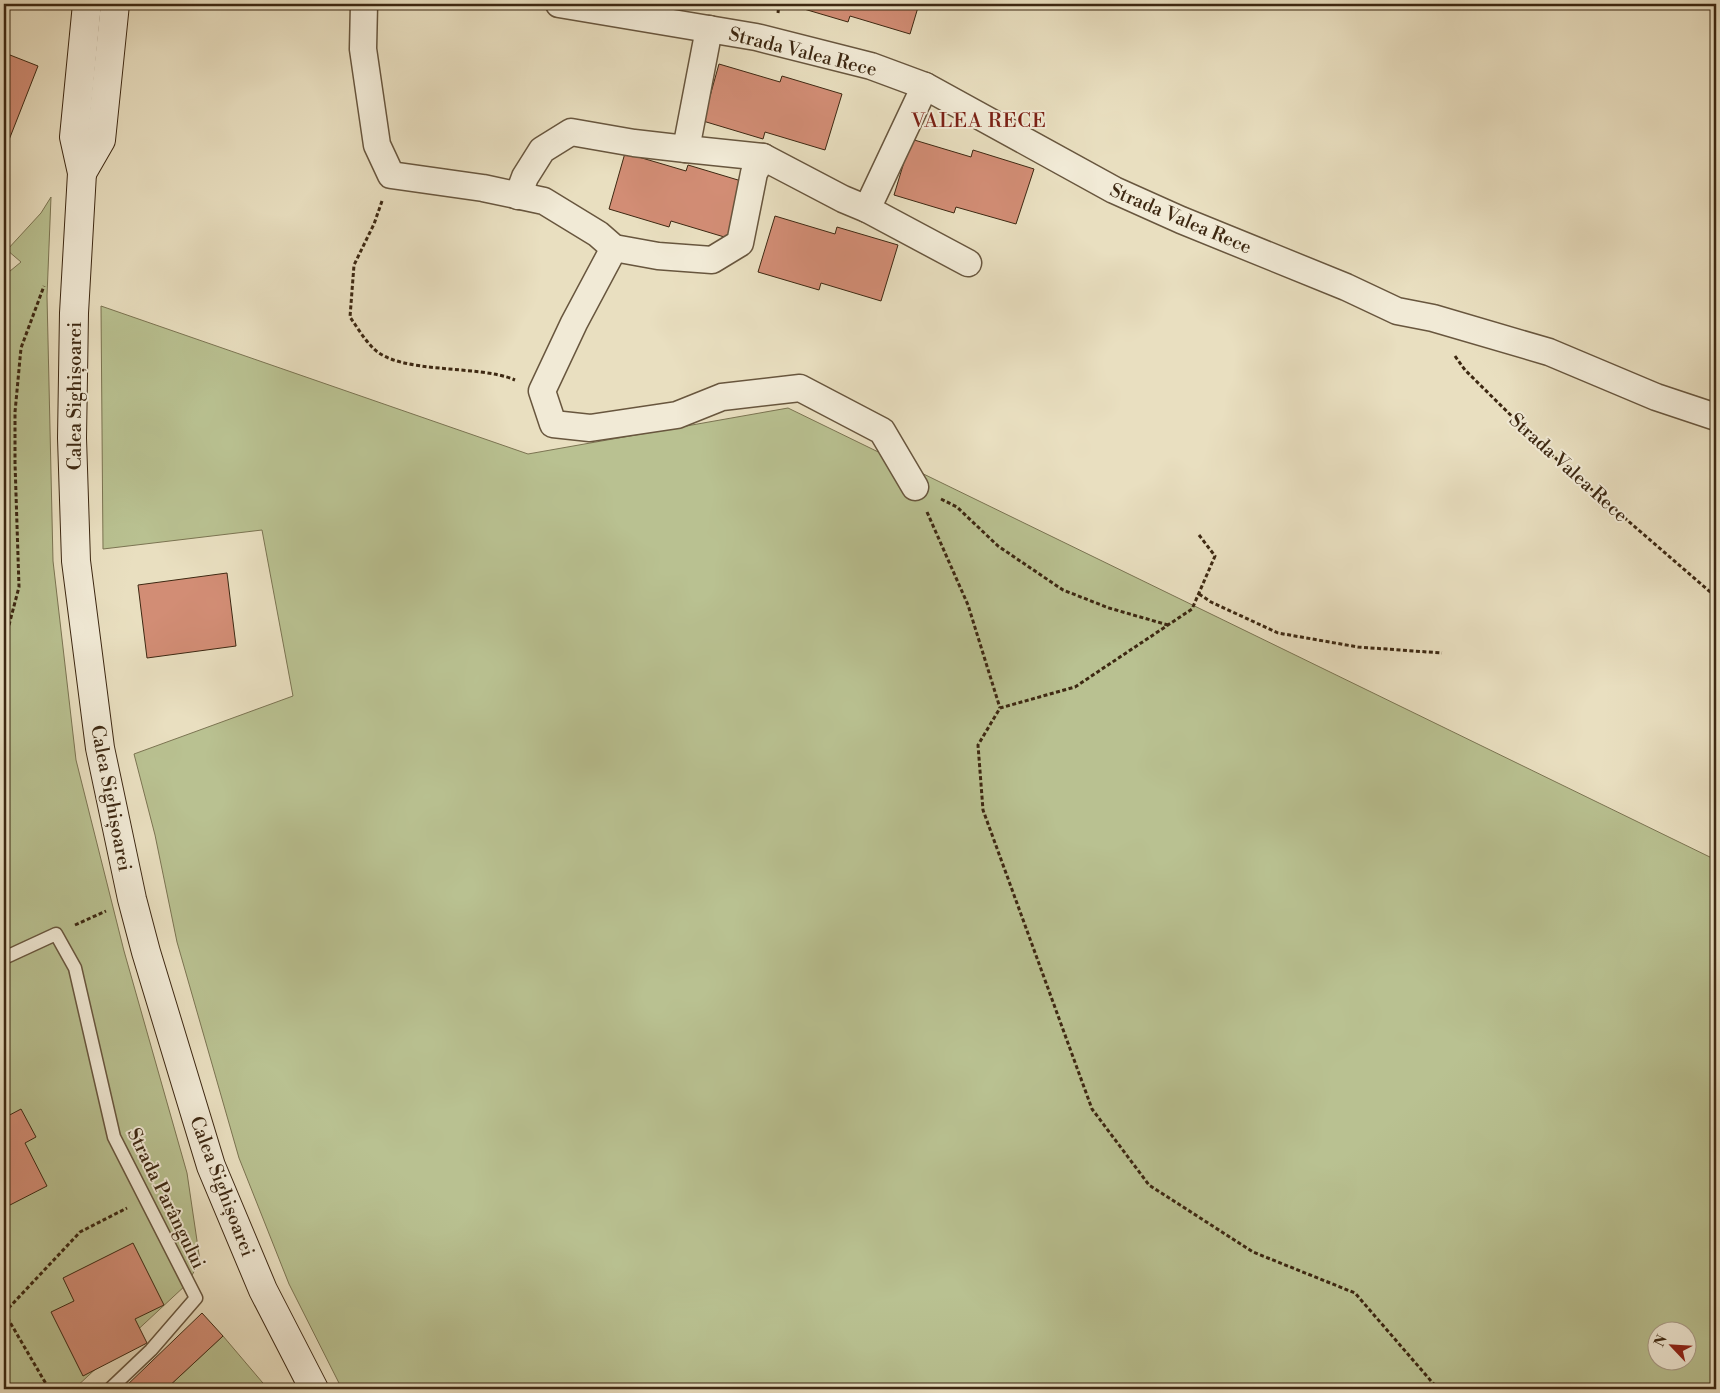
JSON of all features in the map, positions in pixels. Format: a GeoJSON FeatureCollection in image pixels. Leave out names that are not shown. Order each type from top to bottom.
{"type":"FeatureCollection","features":[{"type":"Feature","properties":{"kind":"main road","name":"Calea Sighișoarei"},"geometry":{"type":"LineString","coordinates":[[87,4],[74,137],[82,173],[74,313],[72,438],[76,561],[100,748],[132,899],[146,952],[211,1166],[263,1290],[314,1389]]}},
{"type":"Feature","properties":{"kind":"main road","name":"Calea Sighișoarei"},"geometry":{"type":"LineString","coordinates":[[82,173],[101,140],[115,4]]}},
{"type":"Feature","properties":{"kind":"street"},"geometry":{"type":"LineString","coordinates":[[364,4],[363,49],[377,145],[392,175],[544,201],[598,234],[614,248],[658,256],[712,260],[740,243],[754,172],[763,157]]}},
{"type":"Feature","properties":{"kind":"street","name":"Strada Valea Rece"},"geometry":{"type":"LineString","coordinates":[[559,4],[756,37],[871,66],[925,86],[1114,190],[1397,311],[1448,322],[1549,352],[1656,397],[1716,417]]}},
{"type":"Feature","properties":{"kind":"street","name":"Strada Valea Rece"},"geometry":{"type":"LineString","coordinates":[[686,149],[709,29]]}},
{"type":"Feature","properties":{"kind":"street"},"geometry":{"type":"LineString","coordinates":[[868,209],[925,86]]}},
{"type":"Feature","properties":{"kind":"street"},"geometry":{"type":"LineString","coordinates":[[518,196],[525,177],[542,150],[570,132],[686,149],[763,157],[843,199],[868,209],[968,263]]}},
{"type":"Feature","properties":{"kind":"street"},"geometry":{"type":"LineString","coordinates":[[614,248],[574,323],[542,391],[553,424],[590,428],[677,415],[722,398],[800,388],[882,431],[915,487]]}},
{"type":"Feature","properties":{"kind":"lane"},"geometry":{"type":"LineString","coordinates":[[4,958],[56,934]]}},
{"type":"Feature","properties":{"kind":"lane","name":"Strada Parângului"},"geometry":{"type":"LineString","coordinates":[[56,934],[75,968],[114,1137],[196,1298],[151,1350],[110,1389]]}},
{"type":"Feature","properties":{"kind":"path"},"geometry":{"type":"LineString","coordinates":[[392,175],[374,224],[354,265],[350,317],[374,350],[400,363],[485,372],[508,377],[542,391]]}},
{"type":"Feature","properties":{"kind":"path"},"geometry":{"type":"LineString","coordinates":[[4,644],[19,586],[15,463],[16,412],[21,348],[48,277]]}},
{"type":"Feature","properties":{"kind":"path","name":"Strada Valea Rece"},"geometry":{"type":"LineString","coordinates":[[1448,322],[1447,342],[1465,370],[1545,449],[1716,597]]}},
{"type":"Feature","properties":{"kind":"path"},"geometry":{"type":"LineString","coordinates":[[915,487],[957,507],[998,546],[1063,590],[1108,608],[1168,625]]}},
{"type":"Feature","properties":{"kind":"path"},"geometry":{"type":"LineString","coordinates":[[915,487],[968,605],[1000,708]]}},
{"type":"Feature","properties":{"kind":"path"},"geometry":{"type":"LineString","coordinates":[[1199,535],[1215,556],[1192,609],[1075,687],[1000,708],[978,745],[983,810],[1092,1110],[1149,1185],[1253,1252],[1355,1293],[1438,1389]]}},
{"type":"Feature","properties":{"kind":"path"},"geometry":{"type":"LineString","coordinates":[[1199,594],[1211,602],[1278,633],[1358,647],[1442,653]]}},
{"type":"Feature","properties":{"kind":"path"},"geometry":{"type":"LineString","coordinates":[[56,934],[115,907]]}},
{"type":"Feature","properties":{"kind":"path"},"geometry":{"type":"LineString","coordinates":[[50,1389],[4,1312],[80,1232],[146,1199]]}},
{"type":"Feature","properties":{"kind":"green space"},"geometry":{"type":"Polygon","coordinates":[[[51,197],[47,296],[53,561],[76,760],[124,951],[187,1173],[200,1261],[187,1284],[74,1389],[4,1389],[4,276],[21,262],[7,250],[41,213],[51,197]]]}},
{"type":"Feature","properties":{"kind":"green space"},"geometry":{"type":"Polygon","coordinates":[[[101,306],[528,454],[788,408],[1716,860],[1716,1389],[342,1389],[289,1284],[239,1158],[177,942],[155,835],[134,754],[293,696],[262,530],[103,549],[101,306]]]}},
{"type":"Feature","properties":{"kind":"green space"},"geometry":{"type":"Polygon","coordinates":[[[223,1336],[268,1389],[166,1389],[223,1336]]]}},
{"type":"Feature","properties":{"kind":"building"},"geometry":{"type":"Polygon","coordinates":[[[787,4],[919,4],[910,34],[850,16],[848,22],[787,4]]]}},
{"type":"Feature","properties":{"kind":"building"},"geometry":{"type":"Polygon","coordinates":[[[10,55],[38,66],[7,145],[4,144],[4,72],[10,55]]]}},
{"type":"Feature","properties":{"kind":"building"},"geometry":{"type":"Polygon","coordinates":[[[719,64],[780,82],[782,76],[842,94],[825,150],[765,132],[763,139],[703,121],[719,64]]]}},
{"type":"Feature","properties":{"kind":"building"},"geometry":{"type":"Polygon","coordinates":[[[911,139],[971,157],[973,150],[1034,169],[1016,224],[956,207],[954,213],[894,195],[911,139]]]}},
{"type":"Feature","properties":{"kind":"building"},"geometry":{"type":"Polygon","coordinates":[[[625,153],[686,171],[688,165],[748,183],[731,239],[671,221],[669,227],[609,209],[625,153]]]}},
{"type":"Feature","properties":{"kind":"building"},"geometry":{"type":"Polygon","coordinates":[[[775,216],[835,234],[837,227],[898,245],[881,301],[821,283],[819,290],[758,272],[775,216]]]}},
{"type":"Feature","properties":{"kind":"building"},"geometry":{"type":"Polygon","coordinates":[[[227,573],[236,646],[147,658],[138,585],[227,573]]]}},
{"type":"Feature","properties":{"kind":"building"},"geometry":{"type":"Polygon","coordinates":[[[21,1109],[36,1137],[25,1143],[47,1186],[10,1205],[4,1196],[4,1118],[21,1109]]]}},
{"type":"Feature","properties":{"kind":"building"},"geometry":{"type":"Polygon","coordinates":[[[133,1243],[164,1305],[135,1319],[147,1343],[83,1376],[51,1312],[74,1301],[63,1278],[133,1243]]]}},
{"type":"Feature","properties":{"kind":"building"},"geometry":{"type":"Polygon","coordinates":[[[202,1313],[223,1336],[166,1389],[123,1389],[202,1313]]]}},
{"type":"Feature","properties":{"kind":"district","name":"VALEA RECE"},"geometry":{"type":"Point","coordinates":[979,120]}}]}
